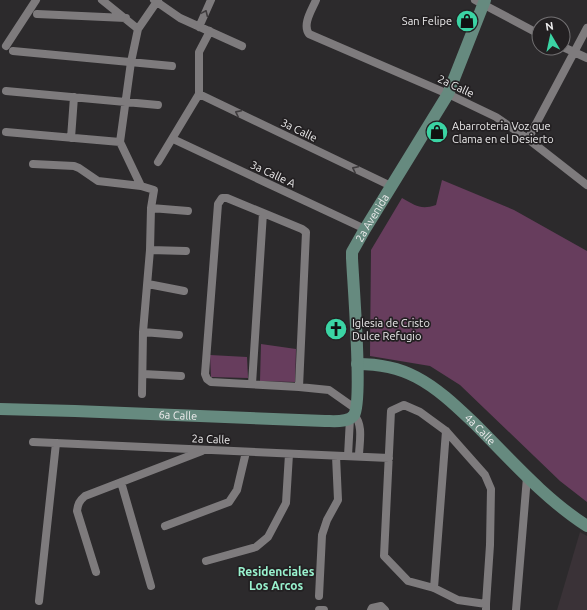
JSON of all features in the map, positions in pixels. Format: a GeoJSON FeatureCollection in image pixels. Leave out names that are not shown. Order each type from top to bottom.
{"type":"FeatureCollection","features":[{"type":"Feature","properties":{"kind":"main road","name":"2a Avenida"},"geometry":{"type":"LineString","coordinates":[[353,414],[358,399],[352,256],[365,229],[448,94],[481,1]]}},
{"type":"Feature","properties":{"kind":"main road","name":"4a Calle"},"geometry":{"type":"LineString","coordinates":[[357,364],[370,364],[398,370],[415,377],[432,387],[460,410],[554,501],[587,526]]}},
{"type":"Feature","properties":{"kind":"main road","name":"6a Calle"},"geometry":{"type":"LineString","coordinates":[[0,409],[325,421],[342,421],[353,414]]}},
{"type":"Feature","properties":{"kind":"street"},"geometry":{"type":"LineString","coordinates":[[6,46],[36,0]]}},
{"type":"Feature","properties":{"kind":"street"},"geometry":{"type":"LineString","coordinates":[[102,0],[138,29]]}},
{"type":"Feature","properties":{"kind":"street"},"geometry":{"type":"LineString","coordinates":[[199,27],[211,0]]}},
{"type":"Feature","properties":{"kind":"street","name":"2a Calle"},"geometry":{"type":"LineString","coordinates":[[316,0],[306,24],[309,34],[448,94],[496,117],[528,139],[587,185]]}},
{"type":"Feature","properties":{"kind":"street"},"geometry":{"type":"LineString","coordinates":[[141,186],[120,142],[131,62],[138,29],[156,1],[180,18],[242,46]]}},
{"type":"Feature","properties":{"kind":"street"},"geometry":{"type":"LineString","coordinates":[[481,1],[531,29]]}},
{"type":"Feature","properties":{"kind":"street"},"geometry":{"type":"LineString","coordinates":[[36,14],[126,18]]}},
{"type":"Feature","properties":{"kind":"street"},"geometry":{"type":"LineString","coordinates":[[528,139],[587,28]]}},
{"type":"Feature","properties":{"kind":"street"},"geometry":{"type":"LineString","coordinates":[[158,162],[199,94],[199,52],[210,31]]}},
{"type":"Feature","properties":{"kind":"street"},"geometry":{"type":"LineString","coordinates":[[13,51],[172,66]]}},
{"type":"Feature","properties":{"kind":"street"},"geometry":{"type":"LineString","coordinates":[[571,51],[587,58]]}},
{"type":"Feature","properties":{"kind":"street"},"geometry":{"type":"LineString","coordinates":[[6,91],[158,105]]}},
{"type":"Feature","properties":{"kind":"street","name":"3a Calle"},"geometry":{"type":"LineString","coordinates":[[199,94],[391,186]]}},
{"type":"Feature","properties":{"kind":"street"},"geometry":{"type":"LineString","coordinates":[[71,138],[74,97]]}},
{"type":"Feature","properties":{"kind":"street"},"geometry":{"type":"LineString","coordinates":[[6,132],[120,142]]}},
{"type":"Feature","properties":{"kind":"street","name":"3a Calle A"},"geometry":{"type":"LineString","coordinates":[[173,138],[365,229]]}},
{"type":"Feature","properties":{"kind":"street"},"geometry":{"type":"LineString","coordinates":[[33,164],[74,166],[98,181],[141,186],[154,190],[150,208],[150,250],[143,332],[142,394]]}},
{"type":"Feature","properties":{"kind":"street"},"geometry":{"type":"LineString","coordinates":[[299,387],[306,234],[302,229],[263,212],[227,198],[222,198],[219,201],[217,212],[209,311],[205,374],[206,379],[211,382],[330,390],[353,414]]}},
{"type":"Feature","properties":{"kind":"street"},"geometry":{"type":"LineString","coordinates":[[150,208],[188,211]]}},
{"type":"Feature","properties":{"kind":"street"},"geometry":{"type":"LineString","coordinates":[[252,384],[263,212]]}},
{"type":"Feature","properties":{"kind":"street"},"geometry":{"type":"LineString","coordinates":[[150,250],[186,251]]}},
{"type":"Feature","properties":{"kind":"street"},"geometry":{"type":"LineString","coordinates":[[148,284],[184,291]]}},
{"type":"Feature","properties":{"kind":"street"},"geometry":{"type":"LineString","coordinates":[[143,332],[179,335]]}},
{"type":"Feature","properties":{"kind":"street"},"geometry":{"type":"LineString","coordinates":[[143,374],[181,376]]}},
{"type":"Feature","properties":{"kind":"street"},"geometry":{"type":"LineString","coordinates":[[404,405],[420,412],[446,431],[485,475],[491,488],[490,545],[486,607],[458,600],[434,588],[408,581],[384,556],[391,411],[404,405]]}},
{"type":"Feature","properties":{"kind":"street","name":"2a Avenida"},"geometry":{"type":"LineString","coordinates":[[348,456],[353,414]]}},
{"type":"Feature","properties":{"kind":"street","name":"2a Avenida"},"geometry":{"type":"LineString","coordinates":[[353,414],[357,418],[360,426],[358,456]]}},
{"type":"Feature","properties":{"kind":"street"},"geometry":{"type":"LineString","coordinates":[[434,588],[446,431]]}},
{"type":"Feature","properties":{"kind":"street","name":"2a Calle"},"geometry":{"type":"LineString","coordinates":[[33,442],[389,458]]}},
{"type":"Feature","properties":{"kind":"street"},"geometry":{"type":"LineString","coordinates":[[39,601],[56,443]]}},
{"type":"Feature","properties":{"kind":"street"},"geometry":{"type":"LineString","coordinates":[[96,572],[77,511],[78,504],[85,496],[205,450]]}},
{"type":"Feature","properties":{"kind":"street"},"geometry":{"type":"LineString","coordinates":[[165,526],[229,502],[237,490],[246,452]]}},
{"type":"Feature","properties":{"kind":"street"},"geometry":{"type":"LineString","coordinates":[[206,561],[256,547],[268,537],[286,503],[289,454]]}},
{"type":"Feature","properties":{"kind":"street"},"geometry":{"type":"LineString","coordinates":[[319,596],[322,535],[327,520],[338,500],[336,456]]}},
{"type":"Feature","properties":{"kind":"street"},"geometry":{"type":"LineString","coordinates":[[516,610],[528,477]]}},
{"type":"Feature","properties":{"kind":"street"},"geometry":{"type":"LineString","coordinates":[[121,482],[151,586]]}},
{"type":"Feature","properties":{"kind":"street"},"geometry":{"type":"LineString","coordinates":[[371,610],[372,608],[381,606],[385,610]]}},
{"type":"Feature","properties":{"kind":"street"},"geometry":{"type":"LineString","coordinates":[[319,610],[324,610]]}},
{"type":"Feature","properties":{"kind":"shaded area"},"geometry":{"type":"Polygon","coordinates":[[[442,180],[514,210],[587,251],[587,502],[560,481],[460,385],[430,366],[370,356],[371,250],[402,198],[422,207],[436,205],[442,180]]]}},
{"type":"Feature","properties":{"kind":"shaded area"},"geometry":{"type":"Polygon","coordinates":[[[261,344],[296,349],[295,382],[260,381],[261,344]]]}},
{"type":"Feature","properties":{"kind":"shaded area"},"geometry":{"type":"Polygon","coordinates":[[[210,355],[247,357],[248,378],[211,377],[210,355]]]}},
{"type":"Feature","properties":{"kind":"shaded area"},"geometry":{"type":"Polygon","coordinates":[[[580,532],[587,536],[587,610],[557,610],[580,532]]]}},
{"type":"Feature","properties":{"kind":"place","name":"San Felipe"},"geometry":{"type":"Point","coordinates":[467,21]}},
{"type":"Feature","properties":{"kind":"place","name":"Abarroteria Voz que Clama en el Desierto"},"geometry":{"type":"Point","coordinates":[437,132]}},
{"type":"Feature","properties":{"kind":"place","name":"Iglesia de Cristo Dulce Refugio"},"geometry":{"type":"Point","coordinates":[336,329]}},
{"type":"Feature","properties":{"kind":"district","name":"Residenciales Los Arcos"},"geometry":{"type":"Point","coordinates":[276,578]}}]}
